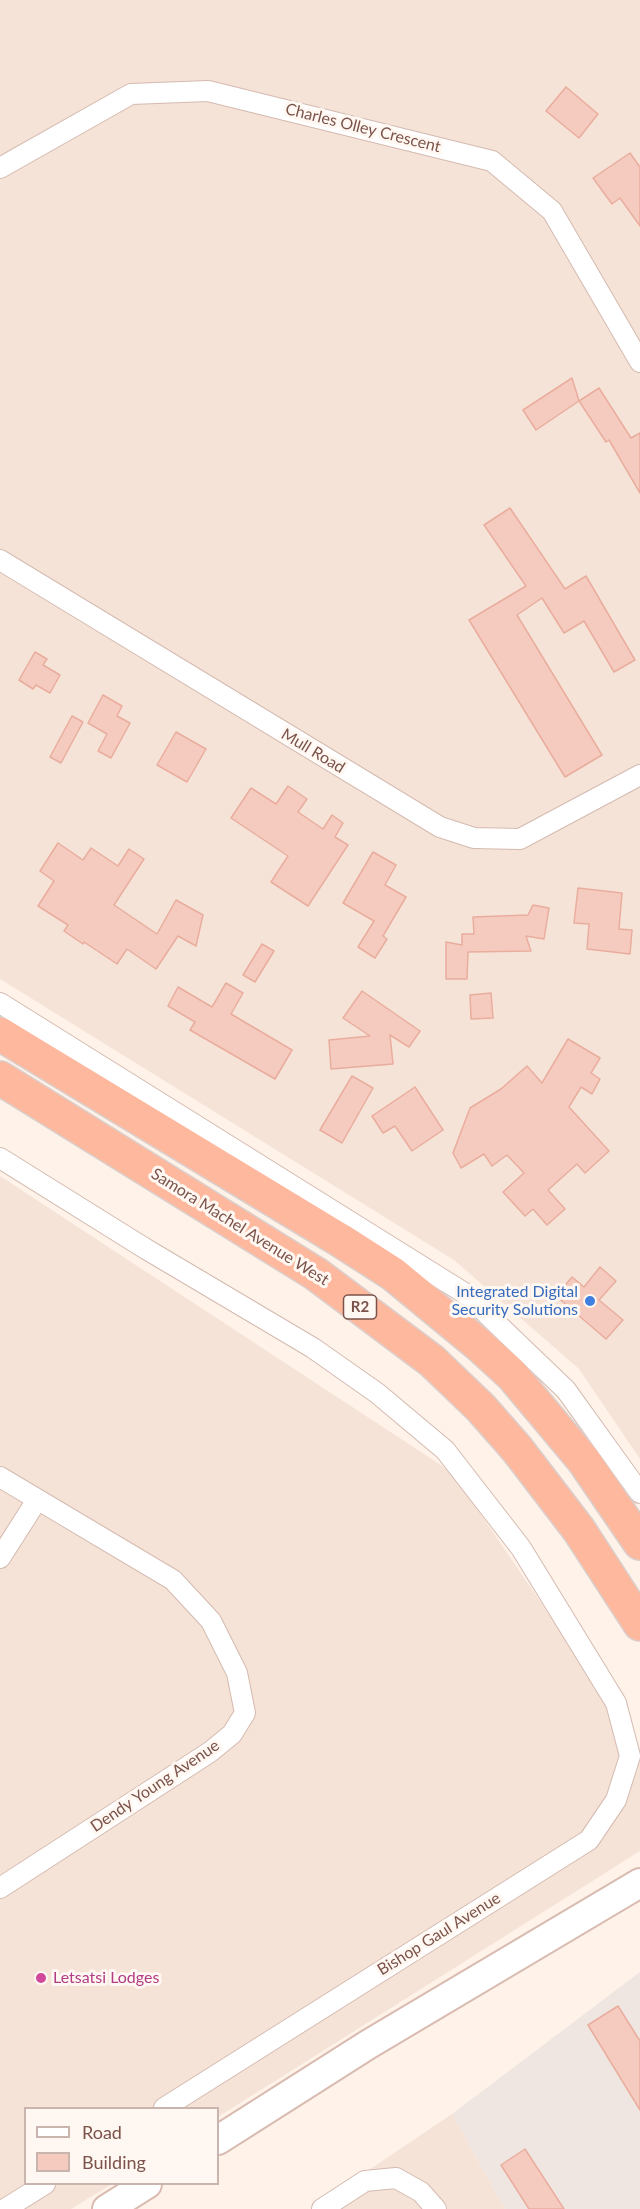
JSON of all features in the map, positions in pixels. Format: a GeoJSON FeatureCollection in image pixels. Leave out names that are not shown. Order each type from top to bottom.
{"type":"FeatureCollection","features":[{"type":"Feature","properties":{"kind":"highway"},"geometry":{"type":"LineString","coordinates":[[0,1034],[393,1274],[512,1375],[584,1461],[640,1543]]}},
{"type":"Feature","properties":{"kind":"highway","name":"Samora Machel Avenue West"},"geometry":{"type":"LineString","coordinates":[[0,1078],[316,1274],[432,1361],[481,1408],[517,1449],[579,1530],[640,1624]]}},
{"type":"Feature","properties":{"kind":"main road"},"geometry":{"type":"LineString","coordinates":[[219,2139],[369,2044],[640,1883]]}},
{"type":"Feature","properties":{"kind":"main road"},"geometry":{"type":"LineString","coordinates":[[107,2209],[145,2185]]}},
{"type":"Feature","properties":{"kind":"street","name":"Charles Olley Crescent"},"geometry":{"type":"LineString","coordinates":[[0,168],[131,94],[208,91],[492,161],[552,211],[640,362]]}},
{"type":"Feature","properties":{"kind":"street","name":"Mull Road"},"geometry":{"type":"LineString","coordinates":[[0,560],[440,827],[474,838],[520,839],[640,775]]}},
{"type":"Feature","properties":{"kind":"street"},"geometry":{"type":"LineString","coordinates":[[0,1003],[466,1294],[566,1390],[640,1492]]}},
{"type":"Feature","properties":{"kind":"street","name":"Bishop Gaul Avenue"},"geometry":{"type":"LineString","coordinates":[[0,1158],[146,1249],[313,1348],[377,1393],[446,1450],[521,1548],[616,1703],[630,1756],[616,1800],[589,1840],[167,2107]]}},
{"type":"Feature","properties":{"kind":"street","name":"Dendy Young Avenue"},"geometry":{"type":"LineString","coordinates":[[0,1477],[173,1580],[211,1621],[237,1673],[245,1713],[232,1734],[210,1752],[0,1888]]}},
{"type":"Feature","properties":{"kind":"street"},"geometry":{"type":"LineString","coordinates":[[0,1558],[37,1500]]}},
{"type":"Feature","properties":{"kind":"street"},"geometry":{"type":"LineString","coordinates":[[321,2209],[365,2181],[396,2178],[421,2192],[436,2209]]}},
{"type":"Feature","properties":{"kind":"street"},"geometry":{"type":"LineString","coordinates":[[5,2209],[43,2185]]}},
{"type":"Feature","properties":{"kind":"shaded area"},"geometry":{"type":"Polygon","coordinates":[[[0,0],[640,0],[640,1459],[579,1369],[454,1260],[0,979],[0,0]]]}},
{"type":"Feature","properties":{"kind":"shaded area"},"geometry":{"type":"Polygon","coordinates":[[[0,1176],[453,1473],[640,1749],[640,1851],[219,2116],[219,2107],[24,2107],[24,2185],[110,2185],[71,2209],[0,2209],[0,1176]]]}},
{"type":"Feature","properties":{"kind":"shaded area"},"geometry":{"type":"Polygon","coordinates":[[[640,1972],[640,2209],[505,2209],[452,2114],[640,1972]]]}},
{"type":"Feature","properties":{"kind":"shaded area"},"geometry":{"type":"Polygon","coordinates":[[[452,2114],[505,2209],[311,2209],[452,2114]]]}},
{"type":"Feature","properties":{"kind":"building"},"geometry":{"type":"Polygon","coordinates":[[[566,87],[598,114],[579,138],[546,111],[566,87]]]}},
{"type":"Feature","properties":{"kind":"building"},"geometry":{"type":"Polygon","coordinates":[[[630,153],[640,167],[640,226],[620,198],[612,204],[593,178],[630,153]]]}},
{"type":"Feature","properties":{"kind":"building"},"geometry":{"type":"Polygon","coordinates":[[[572,378],[579,401],[536,430],[523,410],[572,378]]]}},
{"type":"Feature","properties":{"kind":"building"},"geometry":{"type":"Polygon","coordinates":[[[599,388],[631,438],[640,433],[640,493],[609,440],[606,442],[579,401],[599,388]]]}},
{"type":"Feature","properties":{"kind":"building"},"geometry":{"type":"Polygon","coordinates":[[[510,508],[565,589],[586,576],[635,660],[614,672],[584,621],[564,633],[542,598],[517,615],[602,755],[565,777],[469,620],[526,586],[484,525],[510,508]]]}},
{"type":"Feature","properties":{"kind":"building"},"geometry":{"type":"Polygon","coordinates":[[[35,652],[47,659],[43,665],[60,675],[50,693],[36,685],[33,689],[19,680],[35,652]]]}},
{"type":"Feature","properties":{"kind":"building"},"geometry":{"type":"Polygon","coordinates":[[[103,695],[122,706],[117,716],[130,723],[111,758],[98,751],[107,734],[88,723],[103,695]]]}},
{"type":"Feature","properties":{"kind":"building"},"geometry":{"type":"Polygon","coordinates":[[[72,716],[83,722],[61,763],[50,757],[72,716]]]}},
{"type":"Feature","properties":{"kind":"building"},"geometry":{"type":"Polygon","coordinates":[[[176,732],[206,749],[187,782],[157,765],[176,732]]]}},
{"type":"Feature","properties":{"kind":"building"},"geometry":{"type":"Polygon","coordinates":[[[288,786],[307,799],[298,812],[323,829],[332,815],[343,823],[335,837],[348,845],[308,906],[271,882],[288,856],[231,818],[251,788],[276,804],[288,786]]]}},
{"type":"Feature","properties":{"kind":"building"},"geometry":{"type":"Polygon","coordinates":[[[58,843],[83,860],[91,848],[118,866],[129,849],[144,859],[114,905],[157,934],[176,900],[203,915],[196,946],[178,936],[156,969],[127,949],[117,964],[64,931],[68,925],[38,906],[54,881],[40,871],[58,843]]]}},
{"type":"Feature","properties":{"kind":"building"},"geometry":{"type":"Polygon","coordinates":[[[373,852],[396,865],[385,885],[406,897],[383,936],[387,939],[375,958],[358,947],[374,921],[343,903],[373,852]]]}},
{"type":"Feature","properties":{"kind":"building"},"geometry":{"type":"Polygon","coordinates":[[[578,888],[622,893],[619,929],[632,930],[630,954],[587,949],[589,924],[574,923],[578,888]]]}},
{"type":"Feature","properties":{"kind":"building"},"geometry":{"type":"Polygon","coordinates":[[[533,905],[549,908],[544,939],[526,936],[531,951],[468,952],[467,979],[446,979],[446,942],[462,945],[462,934],[474,934],[473,917],[528,915],[533,905]]]}},
{"type":"Feature","properties":{"kind":"building"},"geometry":{"type":"Polygon","coordinates":[[[262,944],[274,951],[255,982],[243,975],[262,944]]]}},
{"type":"Feature","properties":{"kind":"building"},"geometry":{"type":"Polygon","coordinates":[[[226,983],[243,993],[231,1014],[292,1050],[275,1079],[190,1030],[195,1022],[168,1006],[178,987],[212,1007],[226,983]]]}},
{"type":"Feature","properties":{"kind":"building"},"geometry":{"type":"Polygon","coordinates":[[[362,991],[420,1031],[409,1047],[390,1035],[393,1064],[331,1069],[329,1040],[370,1036],[343,1018],[362,991]]]}},
{"type":"Feature","properties":{"kind":"building"},"geometry":{"type":"Polygon","coordinates":[[[491,993],[493,1018],[471,1019],[470,995],[491,993]]]}},
{"type":"Feature","properties":{"kind":"building"},"geometry":{"type":"Polygon","coordinates":[[[568,1039],[600,1058],[591,1073],[600,1079],[592,1094],[581,1087],[569,1107],[609,1151],[585,1173],[577,1164],[548,1190],[565,1209],[547,1225],[533,1209],[525,1216],[503,1192],[524,1173],[507,1155],[492,1166],[484,1154],[461,1168],[453,1153],[470,1108],[501,1089],[527,1066],[542,1083],[568,1039]]]}},
{"type":"Feature","properties":{"kind":"building"},"geometry":{"type":"Polygon","coordinates":[[[352,1076],[373,1088],[342,1143],[320,1130],[352,1076]]]}},
{"type":"Feature","properties":{"kind":"building"},"geometry":{"type":"Polygon","coordinates":[[[415,1087],[443,1130],[412,1151],[395,1126],[383,1133],[372,1116],[415,1087]]]}},
{"type":"Feature","properties":{"kind":"building"},"geometry":{"type":"Polygon","coordinates":[[[600,1267],[616,1281],[599,1300],[623,1320],[606,1339],[556,1296],[572,1277],[584,1287],[600,1267]]]}},
{"type":"Feature","properties":{"kind":"building"},"geometry":{"type":"Polygon","coordinates":[[[618,2006],[640,2041],[640,2110],[588,2025],[618,2006]]]}},
{"type":"Feature","properties":{"kind":"building"},"geometry":{"type":"Polygon","coordinates":[[[525,2149],[564,2209],[529,2209],[501,2165],[525,2149]]]}},
{"type":"Feature","properties":{"kind":"place","name":"Integrated Digital Security Solutions"},"geometry":{"type":"Point","coordinates":[590,1301]}},
{"type":"Feature","properties":{"kind":"place","name":"Letsatsi Lodges"},"geometry":{"type":"Point","coordinates":[41,1978]}}]}
